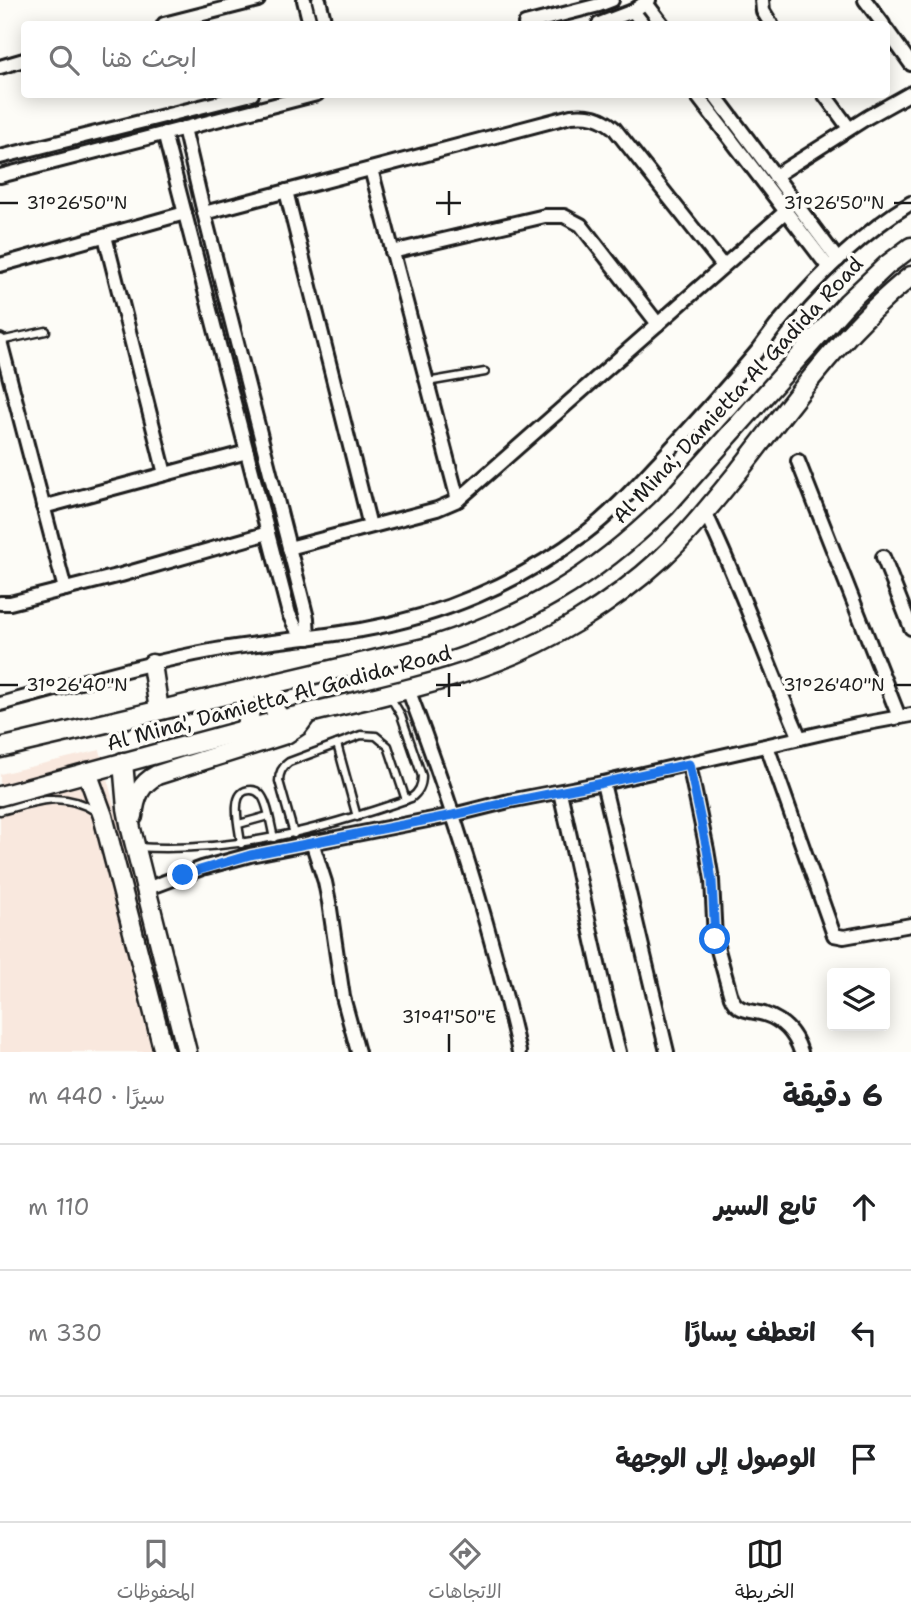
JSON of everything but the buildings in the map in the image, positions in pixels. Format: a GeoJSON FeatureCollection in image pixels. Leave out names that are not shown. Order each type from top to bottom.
{"type":"FeatureCollection","features":[{"type":"Feature","properties":{"kind":"main road","name":"Al Mina', Damietta Al Gadida Road"},"geometry":{"type":"LineString","coordinates":[[0,748],[429,647],[503,621],[539,603],[605,560],[636,535],[665,507],[848,302],[887,265],[911,247]]}},
{"type":"Feature","properties":{"kind":"main road","name":"Al Mina', Damietta Al Gadida Road"},"geometry":{"type":"LineString","coordinates":[[4,802],[87,772],[442,680],[482,667],[531,645],[596,609],[663,557],[705,512],[824,361],[860,322],[911,276]]}},
{"type":"Feature","properties":{"kind":"main road"},"geometry":{"type":"LineString","coordinates":[[152,664],[159,710]]}},
{"type":"Feature","properties":{"kind":"main road"},"geometry":{"type":"LineString","coordinates":[[276,683],[272,706],[282,720]]}},
{"type":"Feature","properties":{"kind":"main road"},"geometry":{"type":"LineString","coordinates":[[239,692],[249,707],[249,720],[242,731]]}},
{"type":"Feature","properties":{"kind":"main road"},"geometry":{"type":"LineString","coordinates":[[134,838],[134,802],[150,778],[286,734],[298,726],[306,714]]}},
{"type":"Feature","properties":{"kind":"main road"},"geometry":{"type":"LineString","coordinates":[[123,762],[127,808],[187,1052]]}},
{"type":"Feature","properties":{"kind":"main road"},"geometry":{"type":"LineString","coordinates":[[87,772],[103,816],[164,1052]]}},
{"type":"Feature","properties":{"kind":"main road"},"geometry":{"type":"LineString","coordinates":[[103,816],[104,807],[111,802],[120,802],[127,808]]}},
{"type":"Feature","properties":{"kind":"street"},"geometry":{"type":"LineString","coordinates":[[196,0],[200,15]]}},
{"type":"Feature","properties":{"kind":"street"},"geometry":{"type":"LineString","coordinates":[[176,21],[258,0]]}},
{"type":"Feature","properties":{"kind":"street"},"geometry":{"type":"LineString","coordinates":[[303,0],[309,21]]}},
{"type":"Feature","properties":{"kind":"street"},"geometry":{"type":"LineString","coordinates":[[319,0],[324,21]]}},
{"type":"Feature","properties":{"kind":"street"},"geometry":{"type":"LineString","coordinates":[[537,21],[612,0]]}},
{"type":"Feature","properties":{"kind":"street"},"geometry":{"type":"LineString","coordinates":[[762,0],[763,11],[769,21]]}},
{"type":"Feature","properties":{"kind":"street"},"geometry":{"type":"LineString","coordinates":[[865,0],[881,21]]}},
{"type":"Feature","properties":{"kind":"street"},"geometry":{"type":"LineString","coordinates":[[607,21],[633,11],[647,1],[660,21]]}},
{"type":"Feature","properties":{"kind":"street"},"geometry":{"type":"LineString","coordinates":[[633,11],[641,21]]}},
{"type":"Feature","properties":{"kind":"street"},"geometry":{"type":"LineString","coordinates":[[890,33],[911,64]]}},
{"type":"Feature","properties":{"kind":"street"},"geometry":{"type":"LineString","coordinates":[[0,67],[21,61]]}},
{"type":"Feature","properties":{"kind":"street"},"geometry":{"type":"LineString","coordinates":[[775,176],[849,128],[911,93]]}},
{"type":"Feature","properties":{"kind":"street"},"geometry":{"type":"LineString","coordinates":[[0,157],[236,98]]}},
{"type":"Feature","properties":{"kind":"street"},"geometry":{"type":"LineString","coordinates":[[0,176],[301,98]]}},
{"type":"Feature","properties":{"kind":"street"},"geometry":{"type":"LineString","coordinates":[[699,98],[786,212],[834,264]]}},
{"type":"Feature","properties":{"kind":"street"},"geometry":{"type":"LineString","coordinates":[[718,98],[834,264]]}},
{"type":"Feature","properties":{"kind":"street"},"geometry":{"type":"LineString","coordinates":[[827,98],[849,128]]}},
{"type":"Feature","properties":{"kind":"street"},"geometry":{"type":"LineString","coordinates":[[204,213],[571,117],[590,116],[599,118],[614,128],[723,266]]}},
{"type":"Feature","properties":{"kind":"street"},"geometry":{"type":"LineString","coordinates":[[184,128],[307,618],[308,638]]}},
{"type":"Feature","properties":{"kind":"street"},"geometry":{"type":"LineString","coordinates":[[164,133],[292,621],[301,634],[308,638]]}},
{"type":"Feature","properties":{"kind":"street"},"geometry":{"type":"LineString","coordinates":[[371,169],[458,500]]}},
{"type":"Feature","properties":{"kind":"street"},"geometry":{"type":"LineString","coordinates":[[286,191],[370,526]]}},
{"type":"Feature","properties":{"kind":"street"},"geometry":{"type":"LineString","coordinates":[[0,704],[214,650],[386,625],[440,610],[529,570],[585,533],[610,512],[711,405],[792,307],[834,264],[911,203]]}},
{"type":"Feature","properties":{"kind":"street"},"geometry":{"type":"LineString","coordinates":[[289,548],[437,509],[458,500],[786,212]]}},
{"type":"Feature","properties":{"kind":"street"},"geometry":{"type":"LineString","coordinates":[[0,265],[185,213]]}},
{"type":"Feature","properties":{"kind":"street"},"geometry":{"type":"LineString","coordinates":[[392,252],[545,216],[564,216],[581,225],[658,324]]}},
{"type":"Feature","properties":{"kind":"street"},"geometry":{"type":"LineString","coordinates":[[105,236],[165,474]]}},
{"type":"Feature","properties":{"kind":"street"},"geometry":{"type":"LineString","coordinates":[[0,341],[65,589]]}},
{"type":"Feature","properties":{"kind":"street"},"geometry":{"type":"LineString","coordinates":[[43,508],[247,452]]}},
{"type":"Feature","properties":{"kind":"street"},"geometry":{"type":"LineString","coordinates":[[146,889],[250,855],[453,815],[905,716],[798,461]]}},
{"type":"Feature","properties":{"kind":"street"},"geometry":{"type":"LineString","coordinates":[[705,512],[723,549],[800,738]]}},
{"type":"Feature","properties":{"kind":"street"},"geometry":{"type":"LineString","coordinates":[[0,603],[10,603],[65,589],[268,533]]}},
{"type":"Feature","properties":{"kind":"street"},"geometry":{"type":"LineString","coordinates":[[883,557],[911,628]]}},
{"type":"Feature","properties":{"kind":"street"},"geometry":{"type":"LineString","coordinates":[[408,689],[453,815],[490,938],[519,1052]]}},
{"type":"Feature","properties":{"kind":"street"},"geometry":{"type":"LineString","coordinates":[[766,746],[834,935],[844,937],[911,925]]}},
{"type":"Feature","properties":{"kind":"street"},"geometry":{"type":"LineString","coordinates":[[689,764],[712,880],[715,939],[734,1005],[739,1009],[766,1014],[783,1023],[791,1031],[802,1052]]}},
{"type":"Feature","properties":{"kind":"street"},"geometry":{"type":"LineString","coordinates":[[603,783],[667,1052]]}},
{"type":"Feature","properties":{"kind":"street"},"geometry":{"type":"LineString","coordinates":[[560,792],[619,1052]]}},
{"type":"Feature","properties":{"kind":"street"},"geometry":{"type":"LineString","coordinates":[[312,842],[325,881],[343,997],[358,1052]]}},
{"type":"Feature","properties":{"kind":"lane"},"geometry":{"type":"LineString","coordinates":[[0,341],[46,331]]}},
{"type":"Feature","properties":{"kind":"lane"},"geometry":{"type":"LineString","coordinates":[[427,382],[485,372]]}},
{"type":"Feature","properties":{"kind":"lane"},"geometry":{"type":"LineString","coordinates":[[134,838],[181,849],[242,844],[357,817],[411,798],[419,791],[422,776],[401,715],[388,694]]}},
{"type":"Feature","properties":{"kind":"lane"},"geometry":{"type":"LineString","coordinates":[[293,834],[279,782],[280,772],[289,762],[366,734],[381,739],[388,746],[406,800]]}},
{"type":"Feature","properties":{"kind":"lane"},"geometry":{"type":"LineString","coordinates":[[337,744],[357,817]]}},
{"type":"Feature","properties":{"kind":"lane"},"geometry":{"type":"LineString","coordinates":[[242,844],[237,802],[240,794],[248,790],[260,794],[274,838]]}},
{"type":"Feature","properties":{"kind":"lane"},"geometry":{"type":"LineString","coordinates":[[4,802],[61,799],[80,803],[103,816]]}},
{"type":"Feature","properties":{"kind":"lane"},"geometry":{"type":"LineString","coordinates":[[239,824],[268,816]]}},
{"type":"Feature","properties":{"kind":"shaded area"},"geometry":{"type":"Polygon","coordinates":[[[100,750],[177,1052],[0,1052],[0,774],[100,750]]]}},
{"type":"Feature","properties":{"kind":"route"},"geometry":{"type":"LineString","coordinates":[[183,875],[281,848],[453,815],[689,764],[712,880],[715,939]]}}]}
